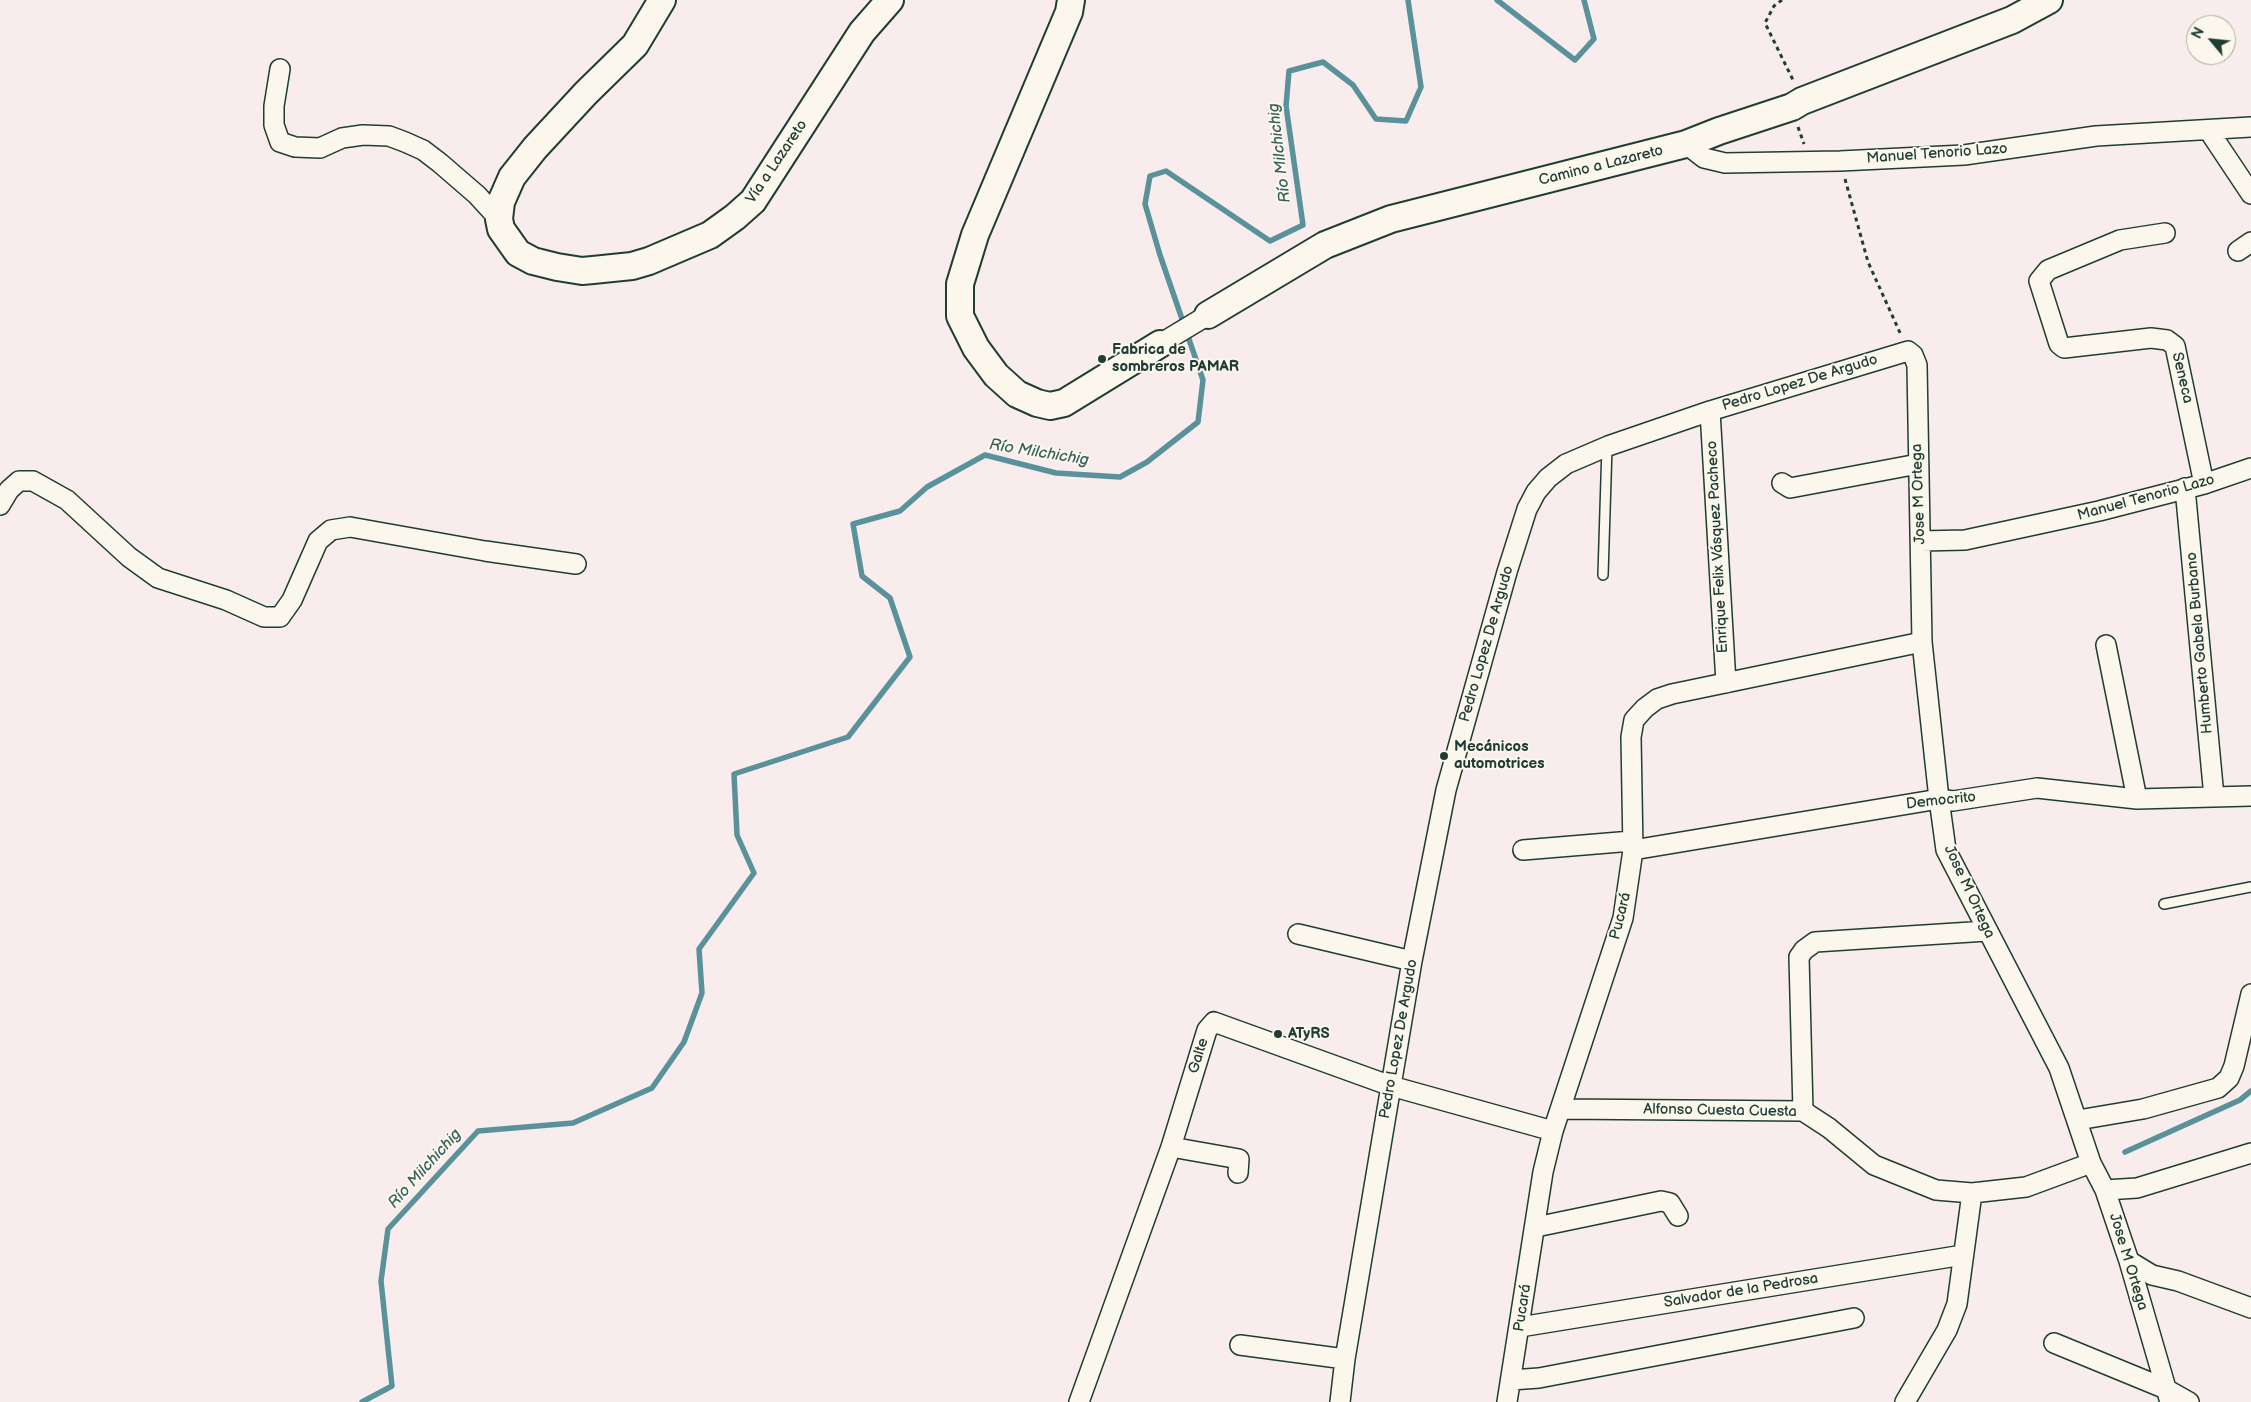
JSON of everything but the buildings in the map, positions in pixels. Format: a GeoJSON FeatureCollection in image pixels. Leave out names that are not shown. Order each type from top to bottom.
{"type":"FeatureCollection","features":[{"type":"Feature","properties":{"kind":"street"},"geometry":{"type":"LineString","coordinates":[[499,219],[501,202],[512,177],[535,148],[634,45],[662,0]]}},
{"type":"Feature","properties":{"kind":"street","name":"Vía a Lazareto"},"geometry":{"type":"LineString","coordinates":[[499,219],[501,229],[518,253],[533,261],[582,271],[632,266],[710,235],[736,217],[753,201],[862,32],[890,0]]}},
{"type":"Feature","properties":{"kind":"street"},"geometry":{"type":"LineString","coordinates":[[1071,0],[1070,12],[974,235],[960,284],[960,316],[976,348],[996,375],[1017,394],[1037,403],[1050,406],[1064,403],[1160,344]]}},
{"type":"Feature","properties":{"kind":"street","name":"Camino a Lazareto"},"geometry":{"type":"LineString","coordinates":[[1160,344],[1325,245],[1391,219],[1686,144],[1792,107],[1802,101],[2012,20],[2049,0]]}},
{"type":"Feature","properties":{"kind":"street"},"geometry":{"type":"LineString","coordinates":[[280,69],[274,106],[274,125],[280,142],[295,147],[320,148],[342,138],[363,135],[389,136],[424,150],[477,195],[499,219]]}},
{"type":"Feature","properties":{"kind":"street","name":"Manuel Tenorio Lazo"},"geometry":{"type":"LineString","coordinates":[[1686,144],[1704,158],[1725,163],[1840,161],[1964,155],[2096,136],[2208,131],[2251,127]]}},
{"type":"Feature","properties":{"kind":"street"},"geometry":{"type":"LineString","coordinates":[[2208,131],[2251,194]]}},
{"type":"Feature","properties":{"kind":"street","name":"Seneca"},"geometry":{"type":"LineString","coordinates":[[2164,232],[2120,240],[2048,270],[2039,281],[2059,344],[2064,348],[2151,338],[2168,340],[2175,346],[2204,484]]}},
{"type":"Feature","properties":{"kind":"street","name":"Pedro Lopez De Argudo"},"geometry":{"type":"LineString","coordinates":[[1340,1402],[1345,1359],[1412,962],[1446,790],[1506,572],[1527,509],[1536,492],[1556,470],[1576,458],[1710,411],[1908,351]]}},
{"type":"Feature","properties":{"kind":"street","name":"Jose M Ortega"},"geometry":{"type":"LineString","coordinates":[[1908,351],[1913,355],[1917,365],[1922,642],[1938,799],[1946,850],[2059,1068],[2091,1163],[2105,1190],[2129,1261],[2168,1395]]}},
{"type":"Feature","properties":{"kind":"street","name":"Enrique Felix Vásquez Pacheco"},"geometry":{"type":"LineString","coordinates":[[1710,411],[1726,683]]}},
{"type":"Feature","properties":{"kind":"street"},"geometry":{"type":"LineString","coordinates":[[1782,483],[1790,488],[1918,464]]}},
{"type":"Feature","properties":{"kind":"street","name":"Manuel Tenorio Lazo"},"geometry":{"type":"LineString","coordinates":[[1921,541],[1966,540],[2100,511],[2204,484],[2251,468]]}},
{"type":"Feature","properties":{"kind":"street"},"geometry":{"type":"LineString","coordinates":[[0,505],[19,481],[33,481],[66,500],[129,557],[158,578],[226,600],[264,617],[280,617],[292,600],[318,541],[331,530],[350,527],[485,551],[576,564]]}},
{"type":"Feature","properties":{"kind":"street","name":"Humberto Gabela Burbano"},"geometry":{"type":"LineString","coordinates":[[2185,488],[2214,797]]}},
{"type":"Feature","properties":{"kind":"street","name":"Pucará"},"geometry":{"type":"LineString","coordinates":[[1507,1402],[1536,1227],[1543,1172],[1553,1131],[1623,918],[1632,845],[1631,737],[1634,720],[1657,699],[1922,642]]}},
{"type":"Feature","properties":{"kind":"street"},"geometry":{"type":"LineString","coordinates":[[2106,644],[2137,799]]}},
{"type":"Feature","properties":{"kind":"street","name":"Democrito"},"geometry":{"type":"LineString","coordinates":[[1523,850],[1632,845],[1938,799],[1954,801],[2037,788],[2137,799],[2251,796]]}},
{"type":"Feature","properties":{"kind":"street"},"geometry":{"type":"LineString","coordinates":[[1803,1111],[1799,957],[1804,950],[1815,942],[1987,931]]}},
{"type":"Feature","properties":{"kind":"street"},"geometry":{"type":"LineString","coordinates":[[1298,934],[1412,962]]}},
{"type":"Feature","properties":{"kind":"street"},"geometry":{"type":"LineString","coordinates":[[2078,1120],[2142,1109],[2218,1088],[2229,1078],[2234,1066],[2251,994]]}},
{"type":"Feature","properties":{"kind":"street","name":"Galte"},"geometry":{"type":"LineString","coordinates":[[1079,1402],[1171,1147],[1207,1030],[1209,1025],[1214,1022],[1391,1086],[1553,1131]]}},
{"type":"Feature","properties":{"kind":"street","name":"Alfonso Cuesta Cuesta"},"geometry":{"type":"LineString","coordinates":[[1561,1109],[1803,1111],[1829,1128],[1854,1151],[1874,1165],[1936,1190],[1972,1193],[2026,1187],[2091,1163]]}},
{"type":"Feature","properties":{"kind":"street"},"geometry":{"type":"LineString","coordinates":[[1171,1147],[1239,1158],[1238,1173]]}},
{"type":"Feature","properties":{"kind":"street"},"geometry":{"type":"LineString","coordinates":[[2105,1190],[2137,1188],[2251,1153]]}},
{"type":"Feature","properties":{"kind":"street"},"geometry":{"type":"LineString","coordinates":[[1905,1402],[1950,1321],[1957,1304],[1972,1193]]}},
{"type":"Feature","properties":{"kind":"street"},"geometry":{"type":"LineString","coordinates":[[1536,1227],[1661,1201],[1670,1203],[1678,1216]]}},
{"type":"Feature","properties":{"kind":"street","name":"Salvador de la Pedrosa"},"geometry":{"type":"LineString","coordinates":[[1520,1327],[1963,1255]]}},
{"type":"Feature","properties":{"kind":"street"},"geometry":{"type":"LineString","coordinates":[[2129,1261],[2152,1275],[2178,1281],[2251,1308]]}},
{"type":"Feature","properties":{"kind":"street"},"geometry":{"type":"LineString","coordinates":[[1511,1380],[1539,1378],[1854,1318]]}},
{"type":"Feature","properties":{"kind":"street"},"geometry":{"type":"LineString","coordinates":[[2054,1343],[2168,1395],[2189,1402]]}},
{"type":"Feature","properties":{"kind":"street"},"geometry":{"type":"LineString","coordinates":[[1240,1345],[1345,1359]]}},
{"type":"Feature","properties":{"kind":"lane"},"geometry":{"type":"LineString","coordinates":[[1603,575],[1608,446]]}},
{"type":"Feature","properties":{"kind":"lane"},"geometry":{"type":"LineString","coordinates":[[2164,904],[2251,887]]}},
{"type":"Feature","properties":{"kind":"path"},"geometry":{"type":"LineString","coordinates":[[1782,0],[1774,6],[1765,23],[1783,57]]}},
{"type":"Feature","properties":{"kind":"path"},"geometry":{"type":"LineString","coordinates":[[1792,107],[1803,144],[1810,147]]}},
{"type":"Feature","properties":{"kind":"path"},"geometry":{"type":"LineString","coordinates":[[1840,161],[1868,262],[1908,351]]}},
{"type":"Feature","properties":{"kind":"waterway","name":"Río Milchichig"},"geometry":{"type":"LineString","coordinates":[[362,1402],[392,1386],[381,1281],[388,1229],[478,1131],[573,1123],[652,1088],[684,1042],[702,993],[699,949],[754,873],[737,835],[734,774],[848,737],[910,657],[890,598],[862,576],[853,524],[900,511],[927,487],[985,455],[1056,473],[1120,477],[1147,462],[1198,422],[1203,380],[1160,255],[1145,204],[1150,176],[1166,171],[1270,241],[1303,225],[1286,106],[1289,71],[1323,62],[1353,85],[1376,119],[1406,121],[1421,87],[1408,0]]}},
{"type":"Feature","properties":{"kind":"waterway","name":"Río Milchichig"},"geometry":{"type":"LineString","coordinates":[[1497,0],[1575,60],[1594,39],[1584,0]]}},
{"type":"Feature","properties":{"kind":"waterway"},"geometry":{"type":"LineString","coordinates":[[2125,1152],[2240,1100],[2251,1091]]}},
{"type":"Feature","properties":{"kind":"place","name":"Fabrica de sombreros PAMAR"},"geometry":{"type":"Point","coordinates":[1102,359]}},
{"type":"Feature","properties":{"kind":"place","name":"Mecánicos automotrices"},"geometry":{"type":"Point","coordinates":[1444,756]}},
{"type":"Feature","properties":{"kind":"place","name":"ATyRS"},"geometry":{"type":"Point","coordinates":[1278,1034]}}]}
